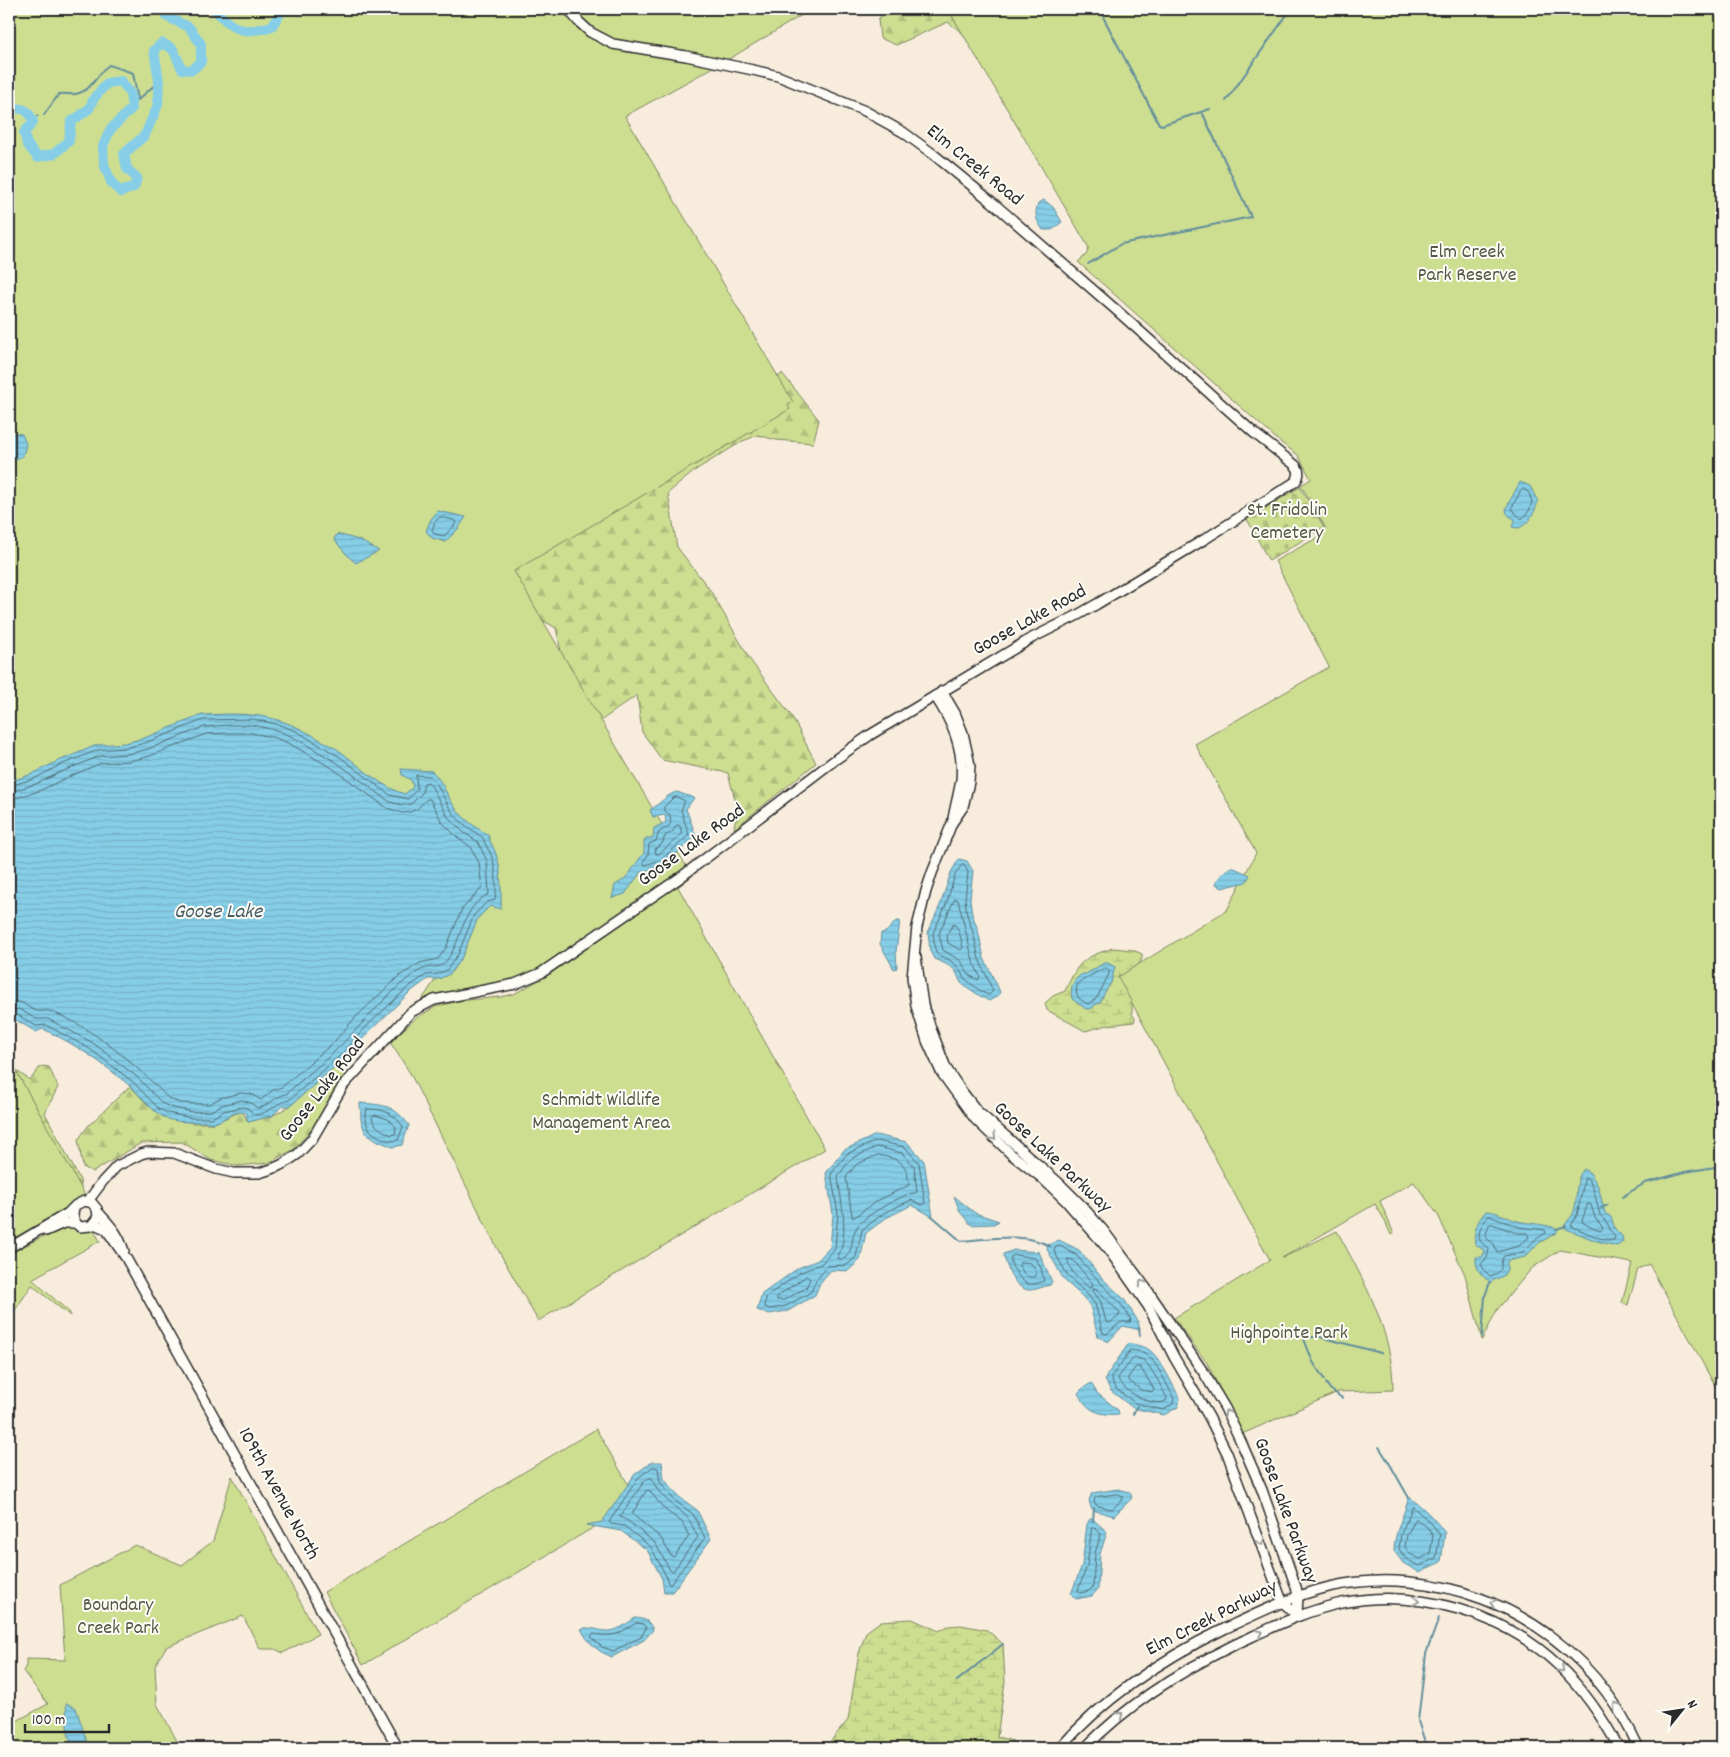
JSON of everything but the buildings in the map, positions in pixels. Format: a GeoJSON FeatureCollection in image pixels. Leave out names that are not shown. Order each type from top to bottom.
{"type":"FeatureCollection","features":[{"type":"Feature","properties":{"kind":"street","name":"Elm Creek Road"},"geometry":{"type":"LineString","coordinates":[[568,9],[590,32],[613,44],[686,56],[765,73],[797,83],[865,111],[903,132],[992,202],[1248,428],[1297,467]]}},
{"type":"Feature","properties":{"kind":"street","name":"Goose Lake Road"},"geometry":{"type":"LineString","coordinates":[[88,1201],[108,1175],[118,1166],[140,1154],[155,1152],[174,1153],[234,1174],[259,1173],[283,1164],[298,1154],[312,1139],[343,1086],[411,1012],[440,999],[514,984],[541,973],[681,877],[850,748],[1038,634],[1076,616],[1205,539],[1294,482],[1299,476],[1297,467]]}},
{"type":"Feature","properties":{"kind":"street","name":"Goose Lake Parkway"},"geometry":{"type":"LineString","coordinates":[[938,693],[954,728],[960,750],[961,782],[952,823],[926,890],[917,927],[912,976],[916,1006],[926,1041],[940,1072],[975,1119],[1011,1154],[1042,1178],[1085,1222],[1108,1249],[1148,1306],[1227,1453],[1282,1602],[1297,1616]]}},
{"type":"Feature","properties":{"kind":"street","name":"Goose Lake Parkway"},"geometry":{"type":"LineString","coordinates":[[915,951],[923,1005],[946,1068],[977,1111],[1060,1184],[1103,1230],[1146,1288],[1225,1408],[1255,1474],[1298,1596],[1297,1616]]}},
{"type":"Feature","properties":{"kind":"street"},"geometry":{"type":"LineString","coordinates":[[74,1208],[73,1217],[76,1223],[84,1228],[94,1224],[98,1217],[100,1197],[108,1175]]}},
{"type":"Feature","properties":{"kind":"street"},"geometry":{"type":"LineString","coordinates":[[9,1248],[74,1208],[80,1202],[88,1201],[98,1210]]}},
{"type":"Feature","properties":{"kind":"street","name":"109th Avenue North"},"geometry":{"type":"LineString","coordinates":[[98,1210],[116,1233],[126,1258]]}},
{"type":"Feature","properties":{"kind":"street"},"geometry":{"type":"LineString","coordinates":[[22,1240],[32,1238],[64,1223],[76,1223]]}},
{"type":"Feature","properties":{"kind":"street","name":"109th Avenue North"},"geometry":{"type":"LineString","coordinates":[[94,1224],[106,1229],[126,1258],[398,1748]]}},
{"type":"Feature","properties":{"kind":"street","name":"Elm Creek Parkway"},"geometry":{"type":"LineString","coordinates":[[1060,1748],[1096,1713],[1145,1673],[1196,1643],[1298,1596],[1359,1582],[1389,1581],[1442,1586],[1471,1594],[1498,1605],[1541,1629],[1594,1676],[1618,1708],[1639,1748]]}},
{"type":"Feature","properties":{"kind":"street","name":"Elm Creek Parkway"},"geometry":{"type":"LineString","coordinates":[[1085,1748],[1120,1715],[1168,1680],[1220,1652],[1297,1616],[1342,1603],[1387,1599],[1435,1604],[1486,1619],[1531,1644],[1558,1665],[1591,1701],[1619,1748]]}},
{"type":"Feature","properties":{"kind":"green space","name":"Schmidt Wildlife Management Area"},"geometry":{"type":"Polygon","coordinates":[[[9,9],[812,9],[734,56],[625,116],[793,402],[788,405],[790,409],[514,571],[692,876],[678,887],[825,1149],[538,1321],[497,1248],[410,1073],[390,1042],[416,1018],[435,1007],[458,1001],[514,994],[550,974],[629,919],[549,973],[415,1010],[462,940],[9,784],[9,9]]]}},
{"type":"Feature","properties":{"kind":"green space"},"geometry":{"type":"Polygon","coordinates":[[[889,9],[991,9],[972,41],[948,22],[896,45],[880,38],[878,19],[889,9]]]}},
{"type":"Feature","properties":{"kind":"green space","name":"Elm Creek Park Reserve"},"geometry":{"type":"Polygon","coordinates":[[[948,9],[1721,9],[1721,1397],[1649,1264],[1638,1269],[1628,1305],[1622,1303],[1632,1263],[1560,1250],[1532,1268],[1497,1310],[1482,1340],[1465,1275],[1438,1215],[1414,1182],[1380,1201],[1394,1234],[1391,1235],[1375,1204],[1282,1258],[1337,1231],[1357,1268],[1383,1327],[1392,1369],[1393,1390],[1338,1392],[1242,1434],[1207,1363],[1174,1318],[1270,1260],[1118,977],[1227,910],[1256,853],[1195,744],[1329,667],[1275,561],[1324,534],[1325,527],[1301,485],[1311,479],[1298,455],[1280,442],[1078,262],[1086,255],[1089,248],[948,9]]]}},
{"type":"Feature","properties":{"kind":"green space"},"geometry":{"type":"Polygon","coordinates":[[[782,373],[819,420],[813,443],[776,440],[758,435],[743,441],[697,469],[668,493],[677,547],[710,590],[751,661],[792,717],[816,763],[734,829],[737,807],[728,773],[662,760],[642,732],[637,695],[592,727],[569,689],[556,628],[502,597],[497,518],[753,408],[782,373]]]}},
{"type":"Feature","properties":{"kind":"green space","name":"St. Fridolin Cemetery"},"geometry":{"type":"Polygon","coordinates":[[[1300,487],[1324,527],[1269,561],[1247,519],[1300,487]]]}},
{"type":"Feature","properties":{"kind":"green space"},"geometry":{"type":"Polygon","coordinates":[[[1113,948],[1133,950],[1142,954],[1142,959],[1132,975],[1132,1014],[1135,1018],[1134,1022],[1108,1025],[1085,1031],[1047,1010],[1045,1003],[1053,996],[1065,991],[1074,973],[1083,962],[1094,955],[1113,948]]]}},
{"type":"Feature","properties":{"kind":"green space"},"geometry":{"type":"Polygon","coordinates":[[[9,1058],[85,1195],[70,1207],[9,1241],[9,1058]]]}},
{"type":"Feature","properties":{"kind":"green space"},"geometry":{"type":"Polygon","coordinates":[[[9,1066],[30,1080],[41,1066],[49,1067],[58,1087],[45,1113],[80,1180],[82,1195],[9,1239],[9,1066]]]}},
{"type":"Feature","properties":{"kind":"green space"},"geometry":{"type":"Polygon","coordinates":[[[334,1067],[346,1072],[315,1125],[293,1150],[268,1163],[238,1166],[211,1160],[182,1142],[141,1143],[93,1172],[83,1167],[78,1140],[88,1126],[130,1086],[148,1105],[192,1123],[214,1123],[242,1111],[248,1122],[272,1116],[290,1106],[334,1067]]]}},
{"type":"Feature","properties":{"kind":"green space"},"geometry":{"type":"Polygon","coordinates":[[[68,1225],[93,1229],[100,1241],[32,1279],[70,1313],[70,1316],[32,1285],[9,1319],[9,1254],[68,1225]]]}},
{"type":"Feature","properties":{"kind":"green space"},"geometry":{"type":"Polygon","coordinates":[[[596,1429],[638,1501],[363,1665],[324,1592],[596,1429]]]}},
{"type":"Feature","properties":{"kind":"green space","name":"Boundary Creek Park"},"geometry":{"type":"Polygon","coordinates":[[[232,1476],[318,1634],[283,1653],[275,1649],[260,1649],[243,1616],[166,1647],[155,1666],[157,1704],[181,1748],[15,1748],[9,1738],[9,1725],[48,1704],[23,1671],[26,1666],[26,1659],[65,1660],[60,1585],[135,1545],[182,1565],[213,1541],[232,1476]]]}},
{"type":"Feature","properties":{"kind":"green space"},"geometry":{"type":"Polygon","coordinates":[[[912,1619],[939,1631],[948,1626],[961,1625],[987,1630],[1003,1644],[1005,1682],[997,1737],[1013,1741],[1014,1748],[825,1748],[848,1720],[859,1653],[866,1632],[881,1621],[912,1619]]]}},
{"type":"Feature","properties":{"kind":"water"},"geometry":{"type":"Polygon","coordinates":[[[1044,200],[1053,207],[1062,222],[1052,230],[1043,230],[1036,217],[1038,203],[1044,200]]]}},
{"type":"Feature","properties":{"kind":"water"},"geometry":{"type":"Polygon","coordinates":[[[9,432],[22,434],[26,444],[23,456],[9,462],[9,432]]]}},
{"type":"Feature","properties":{"kind":"water"},"geometry":{"type":"Polygon","coordinates":[[[1520,482],[1530,486],[1538,502],[1529,520],[1519,528],[1512,527],[1515,519],[1508,515],[1506,508],[1520,482]]]}},
{"type":"Feature","properties":{"kind":"water"},"geometry":{"type":"Polygon","coordinates":[[[438,511],[466,517],[458,529],[445,542],[432,538],[426,531],[431,519],[438,511]]]}},
{"type":"Feature","properties":{"kind":"water"},"geometry":{"type":"Polygon","coordinates":[[[337,534],[359,540],[379,551],[356,563],[334,539],[337,534]]]}},
{"type":"Feature","properties":{"kind":"water","name":"Goose Lake"},"geometry":{"type":"Polygon","coordinates":[[[202,715],[254,715],[276,719],[297,727],[339,750],[381,783],[405,794],[413,787],[411,780],[402,775],[401,769],[432,771],[457,810],[468,821],[488,835],[499,863],[501,909],[490,906],[478,918],[462,957],[450,974],[439,979],[428,979],[410,992],[347,1056],[290,1106],[282,1106],[272,1116],[248,1122],[246,1113],[241,1112],[232,1114],[214,1123],[178,1121],[168,1119],[157,1113],[135,1090],[120,1078],[88,1054],[66,1041],[43,1029],[36,1032],[16,1020],[9,1024],[9,782],[32,774],[97,745],[125,743],[144,738],[202,715]]]}},
{"type":"Feature","properties":{"kind":"water"},"geometry":{"type":"Polygon","coordinates":[[[677,792],[694,798],[686,809],[696,836],[664,865],[641,872],[625,894],[612,898],[615,885],[628,875],[644,853],[646,838],[653,838],[654,828],[666,822],[665,815],[653,817],[650,810],[677,792]]]}},
{"type":"Feature","properties":{"kind":"water"},"geometry":{"type":"Polygon","coordinates":[[[959,859],[967,861],[973,871],[970,899],[972,914],[978,930],[984,958],[1000,992],[998,996],[989,1001],[961,983],[955,970],[934,959],[930,951],[928,932],[941,903],[951,872],[959,859]]]}},
{"type":"Feature","properties":{"kind":"water"},"geometry":{"type":"Polygon","coordinates":[[[1232,867],[1250,875],[1246,882],[1222,888],[1216,884],[1222,874],[1232,867]]]}},
{"type":"Feature","properties":{"kind":"water"},"geometry":{"type":"Polygon","coordinates":[[[896,921],[900,921],[896,951],[897,968],[894,969],[880,944],[881,933],[886,932],[896,921]]]}},
{"type":"Feature","properties":{"kind":"water"},"geometry":{"type":"Polygon","coordinates":[[[1104,963],[1115,967],[1111,983],[1100,1003],[1091,1009],[1086,1009],[1072,999],[1072,985],[1082,974],[1086,974],[1104,963]]]}},
{"type":"Feature","properties":{"kind":"water"},"geometry":{"type":"Polygon","coordinates":[[[360,1103],[388,1107],[403,1118],[409,1125],[402,1145],[393,1147],[378,1141],[365,1132],[361,1120],[360,1103]]]}},
{"type":"Feature","properties":{"kind":"water"},"geometry":{"type":"Polygon","coordinates":[[[876,1135],[907,1142],[924,1161],[933,1217],[912,1205],[886,1218],[866,1233],[860,1260],[848,1271],[831,1270],[820,1283],[815,1295],[788,1311],[769,1314],[757,1310],[762,1294],[798,1268],[818,1260],[830,1247],[833,1214],[826,1173],[844,1150],[876,1135]]]}},
{"type":"Feature","properties":{"kind":"water"},"geometry":{"type":"Polygon","coordinates":[[[1584,1169],[1590,1173],[1598,1186],[1605,1213],[1611,1217],[1615,1229],[1622,1236],[1623,1242],[1617,1246],[1595,1240],[1564,1227],[1573,1214],[1578,1179],[1584,1169]]]}},
{"type":"Feature","properties":{"kind":"water"},"geometry":{"type":"Polygon","coordinates":[[[954,1196],[975,1213],[999,1221],[994,1224],[971,1225],[960,1212],[954,1196]]]}},
{"type":"Feature","properties":{"kind":"water"},"geometry":{"type":"Polygon","coordinates":[[[1486,1211],[1495,1212],[1517,1221],[1558,1229],[1556,1233],[1539,1243],[1525,1257],[1507,1261],[1507,1270],[1503,1276],[1490,1282],[1481,1274],[1476,1261],[1476,1257],[1482,1257],[1485,1251],[1475,1244],[1476,1227],[1486,1211]]]}},
{"type":"Feature","properties":{"kind":"water"},"geometry":{"type":"Polygon","coordinates":[[[1059,1240],[1079,1250],[1102,1278],[1124,1299],[1138,1321],[1140,1330],[1123,1326],[1108,1342],[1098,1336],[1090,1306],[1064,1280],[1047,1249],[1048,1245],[1059,1240]]]}},
{"type":"Feature","properties":{"kind":"water"},"geometry":{"type":"Polygon","coordinates":[[[1014,1250],[1039,1252],[1052,1282],[1050,1285],[1030,1290],[1024,1289],[1015,1282],[1003,1254],[1014,1250]]]}},
{"type":"Feature","properties":{"kind":"water"},"geometry":{"type":"Polygon","coordinates":[[[1129,1343],[1146,1348],[1157,1358],[1180,1399],[1178,1407],[1164,1415],[1133,1408],[1111,1391],[1105,1380],[1129,1343]]]}},
{"type":"Feature","properties":{"kind":"water"},"geometry":{"type":"Polygon","coordinates":[[[1091,1383],[1097,1393],[1118,1410],[1119,1414],[1100,1413],[1086,1404],[1078,1393],[1091,1383]]]}},
{"type":"Feature","properties":{"kind":"water"},"geometry":{"type":"Polygon","coordinates":[[[652,1462],[662,1462],[664,1479],[678,1496],[697,1510],[711,1539],[672,1592],[664,1592],[662,1579],[647,1550],[621,1531],[586,1525],[602,1522],[635,1474],[652,1462]]]}},
{"type":"Feature","properties":{"kind":"water"},"geometry":{"type":"Polygon","coordinates":[[[1118,1489],[1130,1492],[1132,1498],[1114,1516],[1091,1508],[1089,1500],[1092,1493],[1118,1489]]]}},
{"type":"Feature","properties":{"kind":"water"},"geometry":{"type":"Polygon","coordinates":[[[1409,1497],[1429,1514],[1445,1533],[1441,1562],[1419,1572],[1403,1563],[1394,1551],[1397,1531],[1409,1497]]]}},
{"type":"Feature","properties":{"kind":"water"},"geometry":{"type":"Polygon","coordinates":[[[1090,1519],[1093,1519],[1107,1532],[1100,1554],[1098,1589],[1092,1596],[1076,1599],[1071,1594],[1082,1565],[1087,1524],[1090,1519]]]}},
{"type":"Feature","properties":{"kind":"water"},"geometry":{"type":"Polygon","coordinates":[[[635,1618],[646,1621],[653,1630],[644,1640],[612,1657],[594,1646],[581,1629],[613,1630],[635,1618]]]}},
{"type":"Feature","properties":{"kind":"water"},"geometry":{"type":"Polygon","coordinates":[[[66,1703],[76,1708],[89,1748],[75,1748],[72,1743],[67,1727],[66,1703]]]}},
{"type":"Feature","properties":{"kind":"waterway"},"geometry":{"type":"LineString","coordinates":[[9,108],[21,109],[29,114],[33,122],[24,133],[27,144],[37,157],[54,154],[69,141],[71,122],[89,109],[94,98],[107,83],[121,81],[130,93],[132,108],[110,130],[103,146],[104,164],[112,184],[121,192],[134,187],[137,178],[127,169],[124,154],[145,135],[158,105],[159,81],[154,50],[162,43],[173,49],[182,69],[192,70],[201,62],[201,44],[189,27],[167,17],[167,9]]}},
{"type":"Feature","properties":{"kind":"waterway"},"geometry":{"type":"LineString","coordinates":[[214,9],[234,26],[247,30],[272,26],[283,9]]}},
{"type":"Feature","properties":{"kind":"waterway"},"geometry":{"type":"LineString","coordinates":[[1099,9],[1159,124],[1162,125],[1210,109]]}},
{"type":"Feature","properties":{"kind":"waterway"},"geometry":{"type":"LineString","coordinates":[[1226,101],[1291,9]]}},
{"type":"Feature","properties":{"kind":"waterway"},"geometry":{"type":"LineString","coordinates":[[44,115],[59,94],[81,92],[90,86],[109,65],[133,73],[138,100],[159,81]]}},
{"type":"Feature","properties":{"kind":"waterway"},"geometry":{"type":"LineString","coordinates":[[1088,264],[1121,244],[1251,217],[1202,112]]}},
{"type":"Feature","properties":{"kind":"waterway"},"geometry":{"type":"LineString","coordinates":[[30,113],[38,116]]}},
{"type":"Feature","properties":{"kind":"waterway"},"geometry":{"type":"LineString","coordinates":[[1622,1197],[1645,1183],[1685,1172],[1721,1166]]}},
{"type":"Feature","properties":{"kind":"waterway"},"geometry":{"type":"LineString","coordinates":[[1601,1208],[1608,1205]]}},
{"type":"Feature","properties":{"kind":"waterway"},"geometry":{"type":"LineString","coordinates":[[932,1216],[961,1241],[1017,1238],[1028,1239],[1050,1246]]}},
{"type":"Feature","properties":{"kind":"waterway"},"geometry":{"type":"LineString","coordinates":[[1556,1229],[1566,1226]]}},
{"type":"Feature","properties":{"kind":"waterway"},"geometry":{"type":"LineString","coordinates":[[1482,1336],[1485,1296],[1490,1282]]}},
{"type":"Feature","properties":{"kind":"waterway"},"geometry":{"type":"LineString","coordinates":[[1139,1328],[1140,1336]]}},
{"type":"Feature","properties":{"kind":"waterway"},"geometry":{"type":"LineString","coordinates":[[1324,1379],[1313,1362],[1304,1339],[1320,1337],[1381,1353]]}},
{"type":"Feature","properties":{"kind":"waterway"},"geometry":{"type":"LineString","coordinates":[[1326,1383],[1330,1389],[1342,1398]]}},
{"type":"Feature","properties":{"kind":"waterway"},"geometry":{"type":"LineString","coordinates":[[1133,1414],[1137,1406]]}},
{"type":"Feature","properties":{"kind":"waterway"},"geometry":{"type":"LineString","coordinates":[[1379,1447],[1409,1498]]}},
{"type":"Feature","properties":{"kind":"waterway"},"geometry":{"type":"LineString","coordinates":[[1093,1521],[1094,1508]]}},
{"type":"Feature","properties":{"kind":"waterway"},"geometry":{"type":"LineString","coordinates":[[1427,1748],[1418,1721],[1426,1654],[1439,1618]]}},
{"type":"Feature","properties":{"kind":"waterway"},"geometry":{"type":"LineString","coordinates":[[957,1681],[1003,1644]]}},
{"type":"Feature","properties":{"kind":"park label","name":"Highpointe Park"},"geometry":{"type":"Point","coordinates":[1289,1334]}}]}
